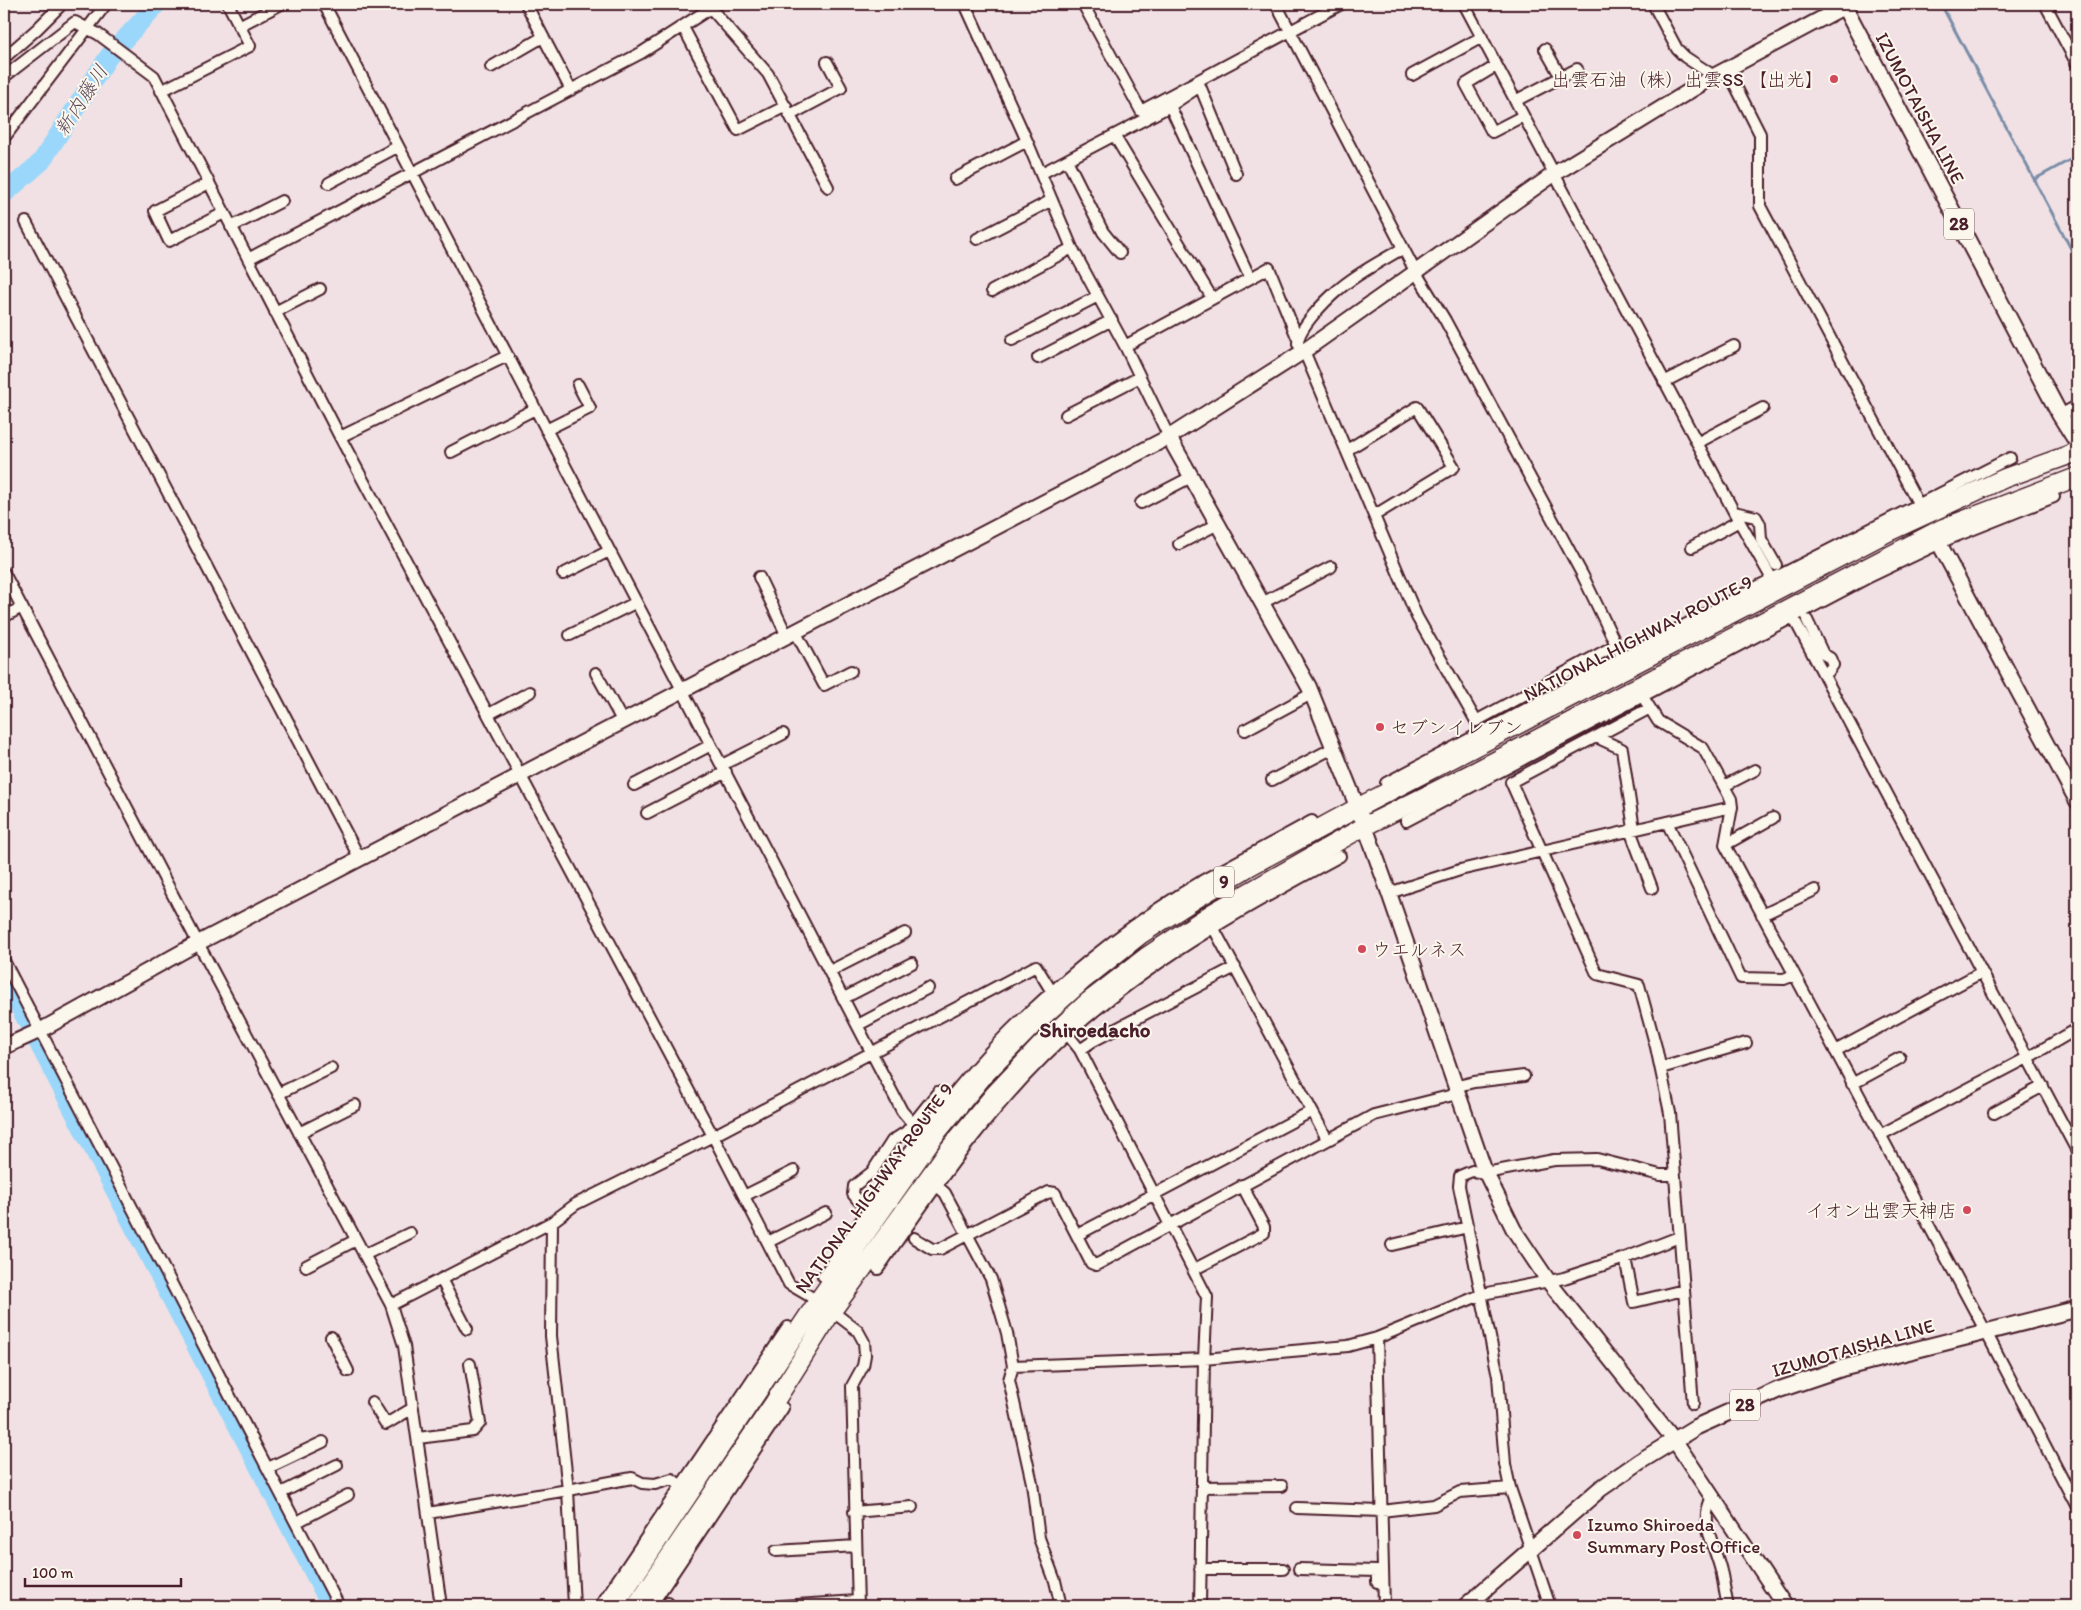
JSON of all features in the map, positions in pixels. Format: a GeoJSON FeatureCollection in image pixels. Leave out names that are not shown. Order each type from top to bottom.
{"type":"FeatureCollection","features":[{"type":"Feature","properties":{"kind":"highway","name":"NATIONAL HIGHWAY ROUTE 9"},"geometry":{"type":"LineString","coordinates":[[614,1606],[818,1301],[842,1258],[937,1132],[984,1076],[1032,1026],[1082,981],[1140,935],[1250,866],[1357,808],[1421,769],[1546,710],[1757,593],[2005,478],[2077,452]]}},
{"type":"Feature","properties":{"kind":"highway","name":"NATIONAL HIGHWAY ROUTE 9"},"geometry":{"type":"LineString","coordinates":[[636,1606],[779,1406],[832,1312],[950,1148],[978,1114],[1042,1044],[1089,1001],[1214,912],[1365,826],[1476,771],[1714,646],[1871,570],[1940,529],[2043,498],[2077,477]]}},
{"type":"Feature","properties":{"kind":"main road","name":"IZUMOTAISHA LINE"},"geometry":{"type":"LineString","coordinates":[[1845,5],[2060,415],[2077,442]]}},
{"type":"Feature","properties":{"kind":"main road","name":"IZUMOTAISHA LINE"},"geometry":{"type":"LineString","coordinates":[[1466,1606],[1600,1490],[1638,1462],[1696,1427],[1778,1390],[1843,1368],[2077,1309]]}},
{"type":"Feature","properties":{"kind":"street"},"geometry":{"type":"LineString","coordinates":[[4,58],[37,29],[60,6],[59,4]]}},
{"type":"Feature","properties":{"kind":"street"},"geometry":{"type":"LineString","coordinates":[[4,138],[106,4]]}},
{"type":"Feature","properties":{"kind":"street"},"geometry":{"type":"LineString","coordinates":[[162,91],[250,46],[228,4]]}},
{"type":"Feature","properties":{"kind":"street"},"geometry":{"type":"LineString","coordinates":[[239,26],[281,4]]}},
{"type":"Feature","properties":{"kind":"street"},"geometry":{"type":"LineString","coordinates":[[324,4],[635,603],[873,1052],[902,1111],[913,1124]]}},
{"type":"Feature","properties":{"kind":"street"},"geometry":{"type":"LineString","coordinates":[[526,4],[571,90]]}},
{"type":"Feature","properties":{"kind":"street"},"geometry":{"type":"LineString","coordinates":[[964,4],[1028,141],[1072,248],[1112,320],[1169,437],[1311,694],[1365,826],[1486,1173],[1514,1230],[1548,1282],[1675,1441],[1784,1606]]}},
{"type":"Feature","properties":{"kind":"street"},"geometry":{"type":"LineString","coordinates":[[1083,4],[1141,111],[1196,85],[1290,30],[1340,4]]}},
{"type":"Feature","properties":{"kind":"street"},"geometry":{"type":"LineString","coordinates":[[1276,4],[1415,272],[1445,320],[1582,574],[1622,657]]}},
{"type":"Feature","properties":{"kind":"street"},"geometry":{"type":"LineString","coordinates":[[1464,4],[1736,517],[1772,579]]}},
{"type":"Feature","properties":{"kind":"street"},"geometry":{"type":"LineString","coordinates":[[1653,4],[1677,49],[1684,57],[1720,72],[1760,134],[1760,206],[1919,505]]}},
{"type":"Feature","properties":{"kind":"street"},"geometry":{"type":"LineString","coordinates":[[2045,4],[2077,64]]}},
{"type":"Feature","properties":{"kind":"street"},"geometry":{"type":"LineString","coordinates":[[4,1047],[41,1030],[198,943],[1169,437],[1304,351],[1554,174],[1720,72],[1845,5]]}},
{"type":"Feature","properties":{"kind":"street"},"geometry":{"type":"LineString","coordinates":[[248,260],[641,53],[683,27],[711,6],[768,74],[828,187]]}},
{"type":"Feature","properties":{"kind":"street"},"geometry":{"type":"LineString","coordinates":[[4,77],[75,22],[88,27],[154,76],[340,437],[713,1136],[789,1284],[818,1301],[858,1332],[864,1342],[865,1355],[863,1366],[852,1386],[858,1604],[782,1606]]}},
{"type":"Feature","properties":{"kind":"street"},"geometry":{"type":"LineString","coordinates":[[683,27],[738,130],[841,88],[827,62]]}},
{"type":"Feature","properties":{"kind":"street"},"geometry":{"type":"LineString","coordinates":[[491,67],[543,37]]}},
{"type":"Feature","properties":{"kind":"street"},"geometry":{"type":"LineString","coordinates":[[1412,75],[1482,37]]}},
{"type":"Feature","properties":{"kind":"street"},"geometry":{"type":"LineString","coordinates":[[1545,49],[1561,78]]}},
{"type":"Feature","properties":{"kind":"street"},"geometry":{"type":"LineString","coordinates":[[1496,66],[1466,84],[1492,132],[1523,116]]}},
{"type":"Feature","properties":{"kind":"street"},"geometry":{"type":"LineString","coordinates":[[1515,101],[1577,69]]}},
{"type":"Feature","properties":{"kind":"street"},"geometry":{"type":"LineString","coordinates":[[1042,173],[1170,106],[1196,85]]}},
{"type":"Feature","properties":{"kind":"street"},"geometry":{"type":"LineString","coordinates":[[1196,85],[1200,86],[1236,174]]}},
{"type":"Feature","properties":{"kind":"street"},"geometry":{"type":"LineString","coordinates":[[1170,106],[1250,278]]}},
{"type":"Feature","properties":{"kind":"street"},"geometry":{"type":"LineString","coordinates":[[1114,135],[1212,298]]}},
{"type":"Feature","properties":{"kind":"street"},"geometry":{"type":"LineString","coordinates":[[955,179],[1028,141]]}},
{"type":"Feature","properties":{"kind":"street"},"geometry":{"type":"LineString","coordinates":[[329,183],[397,147]]}},
{"type":"Feature","properties":{"kind":"street"},"geometry":{"type":"LineString","coordinates":[[1067,160],[1103,232],[1120,252]]}},
{"type":"Feature","properties":{"kind":"street"},"geometry":{"type":"LineString","coordinates":[[209,183],[155,211],[169,241],[224,213]]}},
{"type":"Feature","properties":{"kind":"street"},"geometry":{"type":"LineString","coordinates":[[976,239],[1052,200]]}},
{"type":"Feature","properties":{"kind":"street"},"geometry":{"type":"LineString","coordinates":[[232,227],[282,202]]}},
{"type":"Feature","properties":{"kind":"street"},"geometry":{"type":"LineString","coordinates":[[26,222],[360,859]]}},
{"type":"Feature","properties":{"kind":"street"},"geometry":{"type":"LineString","coordinates":[[992,291],[1072,248]]}},
{"type":"Feature","properties":{"kind":"street"},"geometry":{"type":"LineString","coordinates":[[1297,337],[1309,320],[1338,289],[1403,248]]}},
{"type":"Feature","properties":{"kind":"street"},"geometry":{"type":"LineString","coordinates":[[1125,346],[1269,268],[1297,337],[1298,344],[1304,351],[1417,617],[1476,721],[1616,645]]}},
{"type":"Feature","properties":{"kind":"street"},"geometry":{"type":"LineString","coordinates":[[275,312],[320,289]]}},
{"type":"Feature","properties":{"kind":"street"},"geometry":{"type":"LineString","coordinates":[[1012,340],[1098,296]]}},
{"type":"Feature","properties":{"kind":"street"},"geometry":{"type":"LineString","coordinates":[[1038,358],[1112,320]]}},
{"type":"Feature","properties":{"kind":"street"},"geometry":{"type":"LineString","coordinates":[[1664,382],[1734,346]]}},
{"type":"Feature","properties":{"kind":"street"},"geometry":{"type":"LineString","coordinates":[[340,437],[507,356]]}},
{"type":"Feature","properties":{"kind":"street"},"geometry":{"type":"LineString","coordinates":[[1066,415],[1140,377]]}},
{"type":"Feature","properties":{"kind":"street"},"geometry":{"type":"LineString","coordinates":[[546,430],[590,408],[578,384]]}},
{"type":"Feature","properties":{"kind":"street"},"geometry":{"type":"LineString","coordinates":[[2060,415],[2077,406]]}},
{"type":"Feature","properties":{"kind":"street"},"geometry":{"type":"LineString","coordinates":[[1347,450],[1417,407],[1454,467],[1375,515]]}},
{"type":"Feature","properties":{"kind":"street"},"geometry":{"type":"LineString","coordinates":[[1697,443],[1763,408]]}},
{"type":"Feature","properties":{"kind":"street"},"geometry":{"type":"LineString","coordinates":[[451,452],[535,409]]}},
{"type":"Feature","properties":{"kind":"street"},"geometry":{"type":"LineString","coordinates":[[1386,783],[1421,769],[1555,692],[1622,657],[1757,593],[1772,579],[2010,458]]}},
{"type":"Feature","properties":{"kind":"street"},"geometry":{"type":"LineString","coordinates":[[1141,503],[1192,477]]}},
{"type":"Feature","properties":{"kind":"street"},"geometry":{"type":"LineString","coordinates":[[1949,489],[1972,493]]}},
{"type":"Feature","properties":{"kind":"street"},"geometry":{"type":"LineString","coordinates":[[1406,821],[1793,617],[1871,570],[1940,543],[2043,498]]}},
{"type":"Feature","properties":{"kind":"street"},"geometry":{"type":"LineString","coordinates":[[1692,547],[1736,517],[1756,517],[1760,524],[1761,539],[1776,565]]}},
{"type":"Feature","properties":{"kind":"street"},"geometry":{"type":"LineString","coordinates":[[1179,544],[1218,524]]}},
{"type":"Feature","properties":{"kind":"street"},"geometry":{"type":"LineString","coordinates":[[1940,543],[2077,801]]}},
{"type":"Feature","properties":{"kind":"street"},"geometry":{"type":"LineString","coordinates":[[563,574],[608,551]]}},
{"type":"Feature","properties":{"kind":"street"},"geometry":{"type":"LineString","coordinates":[[1262,603],[1331,567]]}},
{"type":"Feature","properties":{"kind":"street"},"geometry":{"type":"LineString","coordinates":[[4,572],[198,943],[391,1305],[404,1346],[441,1606]]}},
{"type":"Feature","properties":{"kind":"street"},"geometry":{"type":"LineString","coordinates":[[758,577],[824,686],[851,671]]}},
{"type":"Feature","properties":{"kind":"street"},"geometry":{"type":"LineString","coordinates":[[570,635],[635,603]]}},
{"type":"Feature","properties":{"kind":"street"},"geometry":{"type":"LineString","coordinates":[[4,617],[22,607]]}},
{"type":"Feature","properties":{"kind":"street"},"geometry":{"type":"LineString","coordinates":[[1793,617],[2077,1151]]}},
{"type":"Feature","properties":{"kind":"street"},"geometry":{"type":"LineString","coordinates":[[1807,620],[1823,654],[1830,658],[1833,664],[1824,675]]}},
{"type":"Feature","properties":{"kind":"street"},"geometry":{"type":"LineString","coordinates":[[1708,662],[1714,646]]}},
{"type":"Feature","properties":{"kind":"street"},"geometry":{"type":"LineString","coordinates":[[596,673],[623,722]]}},
{"type":"Feature","properties":{"kind":"street"},"geometry":{"type":"LineString","coordinates":[[489,714],[530,692]]}},
{"type":"Feature","properties":{"kind":"street"},"geometry":{"type":"LineString","coordinates":[[1546,710],[1555,692]]}},
{"type":"Feature","properties":{"kind":"street"},"geometry":{"type":"LineString","coordinates":[[1245,730],[1311,694]]}},
{"type":"Feature","properties":{"kind":"street"},"geometry":{"type":"LineString","coordinates":[[1643,697],[1658,721],[1703,748],[1731,799],[1732,807],[1725,845],[1986,1332],[2077,1507]]}},
{"type":"Feature","properties":{"kind":"street"},"geometry":{"type":"LineString","coordinates":[[1596,722],[1605,703]]}},
{"type":"Feature","properties":{"kind":"street"},"geometry":{"type":"LineString","coordinates":[[1650,708],[1511,782],[1597,974],[1639,984],[1661,1068],[1670,1113],[1692,1404]]}},
{"type":"Feature","properties":{"kind":"street"},"geometry":{"type":"LineString","coordinates":[[647,813],[783,734]]}},
{"type":"Feature","properties":{"kind":"street"},"geometry":{"type":"LineString","coordinates":[[1596,737],[1622,749],[1632,830],[1652,888]]}},
{"type":"Feature","properties":{"kind":"street"},"geometry":{"type":"LineString","coordinates":[[634,785],[711,744]]}},
{"type":"Feature","properties":{"kind":"street"},"geometry":{"type":"LineString","coordinates":[[1272,780],[1333,748]]}},
{"type":"Feature","properties":{"kind":"street"},"geometry":{"type":"LineString","coordinates":[[1724,786],[1755,770]]}},
{"type":"Feature","properties":{"kind":"street"},"geometry":{"type":"LineString","coordinates":[[1476,771],[1496,774]]}},
{"type":"Feature","properties":{"kind":"street"},"geometry":{"type":"LineString","coordinates":[[1389,893],[1460,870],[1732,807]]}},
{"type":"Feature","properties":{"kind":"street"},"geometry":{"type":"LineString","coordinates":[[1725,845],[1773,818]]}},
{"type":"Feature","properties":{"kind":"street"},"geometry":{"type":"LineString","coordinates":[[823,1276],[842,1258],[914,1145],[968,1077],[1021,1020],[1079,968],[1140,923],[1201,882],[1312,821]]}},
{"type":"Feature","properties":{"kind":"street"},"geometry":{"type":"LineString","coordinates":[[1667,822],[1740,978],[1784,979],[1794,975]]}},
{"type":"Feature","properties":{"kind":"street"},"geometry":{"type":"LineString","coordinates":[[878,1269],[917,1212],[976,1133],[1031,1071],[1068,1035],[1139,976],[1213,926],[1340,856]]}},
{"type":"Feature","properties":{"kind":"street"},"geometry":{"type":"LineString","coordinates":[[1293,881],[1303,862]]}},
{"type":"Feature","properties":{"kind":"street"},"geometry":{"type":"LineString","coordinates":[[1232,865],[1250,866]]}},
{"type":"Feature","properties":{"kind":"street"},"geometry":{"type":"LineString","coordinates":[[1762,915],[1815,890]]}},
{"type":"Feature","properties":{"kind":"street"},"geometry":{"type":"LineString","coordinates":[[1213,926],[1327,1139]]}},
{"type":"Feature","properties":{"kind":"street"},"geometry":{"type":"LineString","coordinates":[[830,971],[905,933]]}},
{"type":"Feature","properties":{"kind":"street"},"geometry":{"type":"LineString","coordinates":[[4,961],[339,1606]]}},
{"type":"Feature","properties":{"kind":"street"},"geometry":{"type":"LineString","coordinates":[[844,998],[912,963]]}},
{"type":"Feature","properties":{"kind":"street"},"geometry":{"type":"LineString","coordinates":[[391,1305],[552,1222],[576,1204],[713,1136],[1036,966],[1052,992]]}},
{"type":"Feature","properties":{"kind":"street"},"geometry":{"type":"LineString","coordinates":[[1080,1050],[1093,1041],[1235,967]]}},
{"type":"Feature","properties":{"kind":"street"},"geometry":{"type":"LineString","coordinates":[[1835,1051],[1982,972]]}},
{"type":"Feature","properties":{"kind":"street"},"geometry":{"type":"LineString","coordinates":[[1116,994],[1125,974]]}},
{"type":"Feature","properties":{"kind":"street"},"geometry":{"type":"LineString","coordinates":[[858,1025],[928,988]]}},
{"type":"Feature","properties":{"kind":"street"},"geometry":{"type":"LineString","coordinates":[[1880,1135],[2077,1029]]}},
{"type":"Feature","properties":{"kind":"street"},"geometry":{"type":"LineString","coordinates":[[1068,1035],[1080,1050],[1207,1297],[1204,1359],[1200,1606]]}},
{"type":"Feature","properties":{"kind":"street"},"geometry":{"type":"LineString","coordinates":[[1661,1068],[1746,1043]]}},
{"type":"Feature","properties":{"kind":"street"},"geometry":{"type":"LineString","coordinates":[[1852,1084],[1900,1058]]}},
{"type":"Feature","properties":{"kind":"street"},"geometry":{"type":"LineString","coordinates":[[278,1094],[331,1068]]}},
{"type":"Feature","properties":{"kind":"street"},"geometry":{"type":"LineString","coordinates":[[914,1238],[932,1249],[940,1249],[1049,1192],[1055,1193],[1091,1263],[1096,1264],[1374,1115],[1456,1091],[1474,1082],[1524,1076]]}},
{"type":"Feature","properties":{"kind":"street"},"geometry":{"type":"LineString","coordinates":[[1994,1113],[2043,1086]]}},
{"type":"Feature","properties":{"kind":"street"},"geometry":{"type":"LineString","coordinates":[[858,1200],[853,1194],[854,1186],[872,1172],[892,1141],[906,1132],[938,1092],[950,1100]]}},
{"type":"Feature","properties":{"kind":"street"},"geometry":{"type":"LineString","coordinates":[[299,1133],[355,1105]]}},
{"type":"Feature","properties":{"kind":"street"},"geometry":{"type":"LineString","coordinates":[[1077,1235],[1312,1110]]}},
{"type":"Feature","properties":{"kind":"street"},"geometry":{"type":"LineString","coordinates":[[976,1133],[978,1114]]}},
{"type":"Feature","properties":{"kind":"street"},"geometry":{"type":"LineString","coordinates":[[1550,1606],[1532,1547],[1510,1488],[1505,1464],[1498,1376],[1483,1294],[1459,1186],[1460,1176],[1472,1171],[1486,1173],[1554,1160],[1597,1159],[1660,1175],[1674,1175]]}},
{"type":"Feature","properties":{"kind":"street"},"geometry":{"type":"LineString","coordinates":[[744,1196],[794,1171]]}},
{"type":"Feature","properties":{"kind":"street"},"geometry":{"type":"LineString","coordinates":[[937,1186],[946,1193],[991,1279],[1007,1333],[1013,1366],[1009,1380],[1032,1483],[1039,1538],[1055,1581],[1061,1606]]}},
{"type":"Feature","properties":{"kind":"street"},"geometry":{"type":"LineString","coordinates":[[1193,1270],[1264,1233],[1264,1227],[1242,1186]]}},
{"type":"Feature","properties":{"kind":"street"},"geometry":{"type":"LineString","coordinates":[[899,1219],[917,1212]]}},
{"type":"Feature","properties":{"kind":"street"},"geometry":{"type":"LineString","coordinates":[[768,1242],[826,1213]]}},
{"type":"Feature","properties":{"kind":"street"},"geometry":{"type":"LineString","coordinates":[[552,1222],[551,1336],[568,1490],[574,1606]]}},
{"type":"Feature","properties":{"kind":"street"},"geometry":{"type":"LineString","coordinates":[[1392,1245],[1468,1227]]}},
{"type":"Feature","properties":{"kind":"street"},"geometry":{"type":"LineString","coordinates":[[364,1255],[410,1233]]}},
{"type":"Feature","properties":{"kind":"street"},"geometry":{"type":"LineString","coordinates":[[1013,1366],[1204,1359],[1348,1346],[1377,1338],[1483,1294],[1548,1282],[1625,1258],[1679,1237]]}},
{"type":"Feature","properties":{"kind":"street"},"geometry":{"type":"LineString","coordinates":[[306,1266],[356,1240]]}},
{"type":"Feature","properties":{"kind":"street"},"geometry":{"type":"LineString","coordinates":[[1625,1258],[1634,1302],[1684,1290]]}},
{"type":"Feature","properties":{"kind":"street"},"geometry":{"type":"LineString","coordinates":[[441,1280],[467,1329]]}},
{"type":"Feature","properties":{"kind":"street"},"geometry":{"type":"LineString","coordinates":[[600,1606],[788,1327]]}},
{"type":"Feature","properties":{"kind":"street"},"geometry":{"type":"LineString","coordinates":[[331,1337],[348,1371]]}},
{"type":"Feature","properties":{"kind":"street"},"geometry":{"type":"LineString","coordinates":[[1377,1338],[1384,1606]]}},
{"type":"Feature","properties":{"kind":"street"},"geometry":{"type":"LineString","coordinates":[[418,1438],[473,1431],[480,1423],[470,1364]]}},
{"type":"Feature","properties":{"kind":"street"},"geometry":{"type":"LineString","coordinates":[[372,1402],[386,1424],[413,1408]]}},
{"type":"Feature","properties":{"kind":"street"},"geometry":{"type":"LineString","coordinates":[[651,1606],[773,1424],[779,1406]]}},
{"type":"Feature","properties":{"kind":"street"},"geometry":{"type":"LineString","coordinates":[[724,1422],[743,1414]]}},
{"type":"Feature","properties":{"kind":"street"},"geometry":{"type":"LineString","coordinates":[[268,1468],[323,1442]]}},
{"type":"Feature","properties":{"kind":"street"},"geometry":{"type":"LineString","coordinates":[[281,1493],[337,1465]]}},
{"type":"Feature","properties":{"kind":"street"},"geometry":{"type":"LineString","coordinates":[[428,1513],[632,1478],[642,1483],[655,1484],[672,1479],[681,1486]]}},
{"type":"Feature","properties":{"kind":"street"},"geometry":{"type":"LineString","coordinates":[[1202,1487],[1282,1486]]}},
{"type":"Feature","properties":{"kind":"street"},"geometry":{"type":"LineString","coordinates":[[1297,1508],[1382,1511],[1434,1506],[1460,1492],[1510,1488]]}},
{"type":"Feature","properties":{"kind":"street"},"geometry":{"type":"LineString","coordinates":[[297,1522],[348,1496]]}},
{"type":"Feature","properties":{"kind":"street"},"geometry":{"type":"LineString","coordinates":[[1712,1498],[1707,1507],[1708,1530],[1721,1571],[1728,1606]]}},
{"type":"Feature","properties":{"kind":"street"},"geometry":{"type":"LineString","coordinates":[[854,1512],[912,1507]]}},
{"type":"Feature","properties":{"kind":"street"},"geometry":{"type":"LineString","coordinates":[[641,1566],[643,1542]]}},
{"type":"Feature","properties":{"kind":"street"},"geometry":{"type":"LineString","coordinates":[[776,1551],[856,1546]]}},
{"type":"Feature","properties":{"kind":"street"},"geometry":{"type":"LineString","coordinates":[[660,1571],[681,1561]]}},
{"type":"Feature","properties":{"kind":"street"},"geometry":{"type":"LineString","coordinates":[[1200,1568],[1283,1569]]}},
{"type":"Feature","properties":{"kind":"street"},"geometry":{"type":"LineString","coordinates":[[1299,1569],[1377,1572],[1378,1606]]}},
{"type":"Feature","properties":{"kind":"waterway","name":"新内藤川"},"geometry":{"type":"LineString","coordinates":[[4,194],[41,162],[109,56],[157,4]]}},
{"type":"Feature","properties":{"kind":"waterway"},"geometry":{"type":"LineString","coordinates":[[1941,4],[2077,260]]}},
{"type":"Feature","properties":{"kind":"waterway"},"geometry":{"type":"LineString","coordinates":[[2035,179],[2077,156]]}},
{"type":"Feature","properties":{"kind":"waterway"},"geometry":{"type":"LineString","coordinates":[[4,977],[331,1606]]}},
{"type":"Feature","properties":{"kind":"tunnel"},"geometry":{"type":"LineString","coordinates":[[1776,565],[1800,608]]}},
{"type":"Feature","properties":{"kind":"tunnel"},"geometry":{"type":"LineString","coordinates":[[858,1200],[914,1238]]}},
{"type":"Feature","properties":{"kind":"place","name":"出雲石油（株）出雲SS 【出光】"},"geometry":{"type":"Point","coordinates":[1834,79]}},
{"type":"Feature","properties":{"kind":"place","name":"セブンイレブン"},"geometry":{"type":"Point","coordinates":[1380,727]}},
{"type":"Feature","properties":{"kind":"place","name":"ウエルネス"},"geometry":{"type":"Point","coordinates":[1362,949]}},
{"type":"Feature","properties":{"kind":"place","name":"イオン出雲天神店"},"geometry":{"type":"Point","coordinates":[1967,1210]}},
{"type":"Feature","properties":{"kind":"place","name":"Izumo Shiroeda Summary Post Office"},"geometry":{"type":"Point","coordinates":[1577,1535]}},
{"type":"Feature","properties":{"kind":"district","name":"Shiroedacho"},"geometry":{"type":"Point","coordinates":[1095,1029]}}]}
